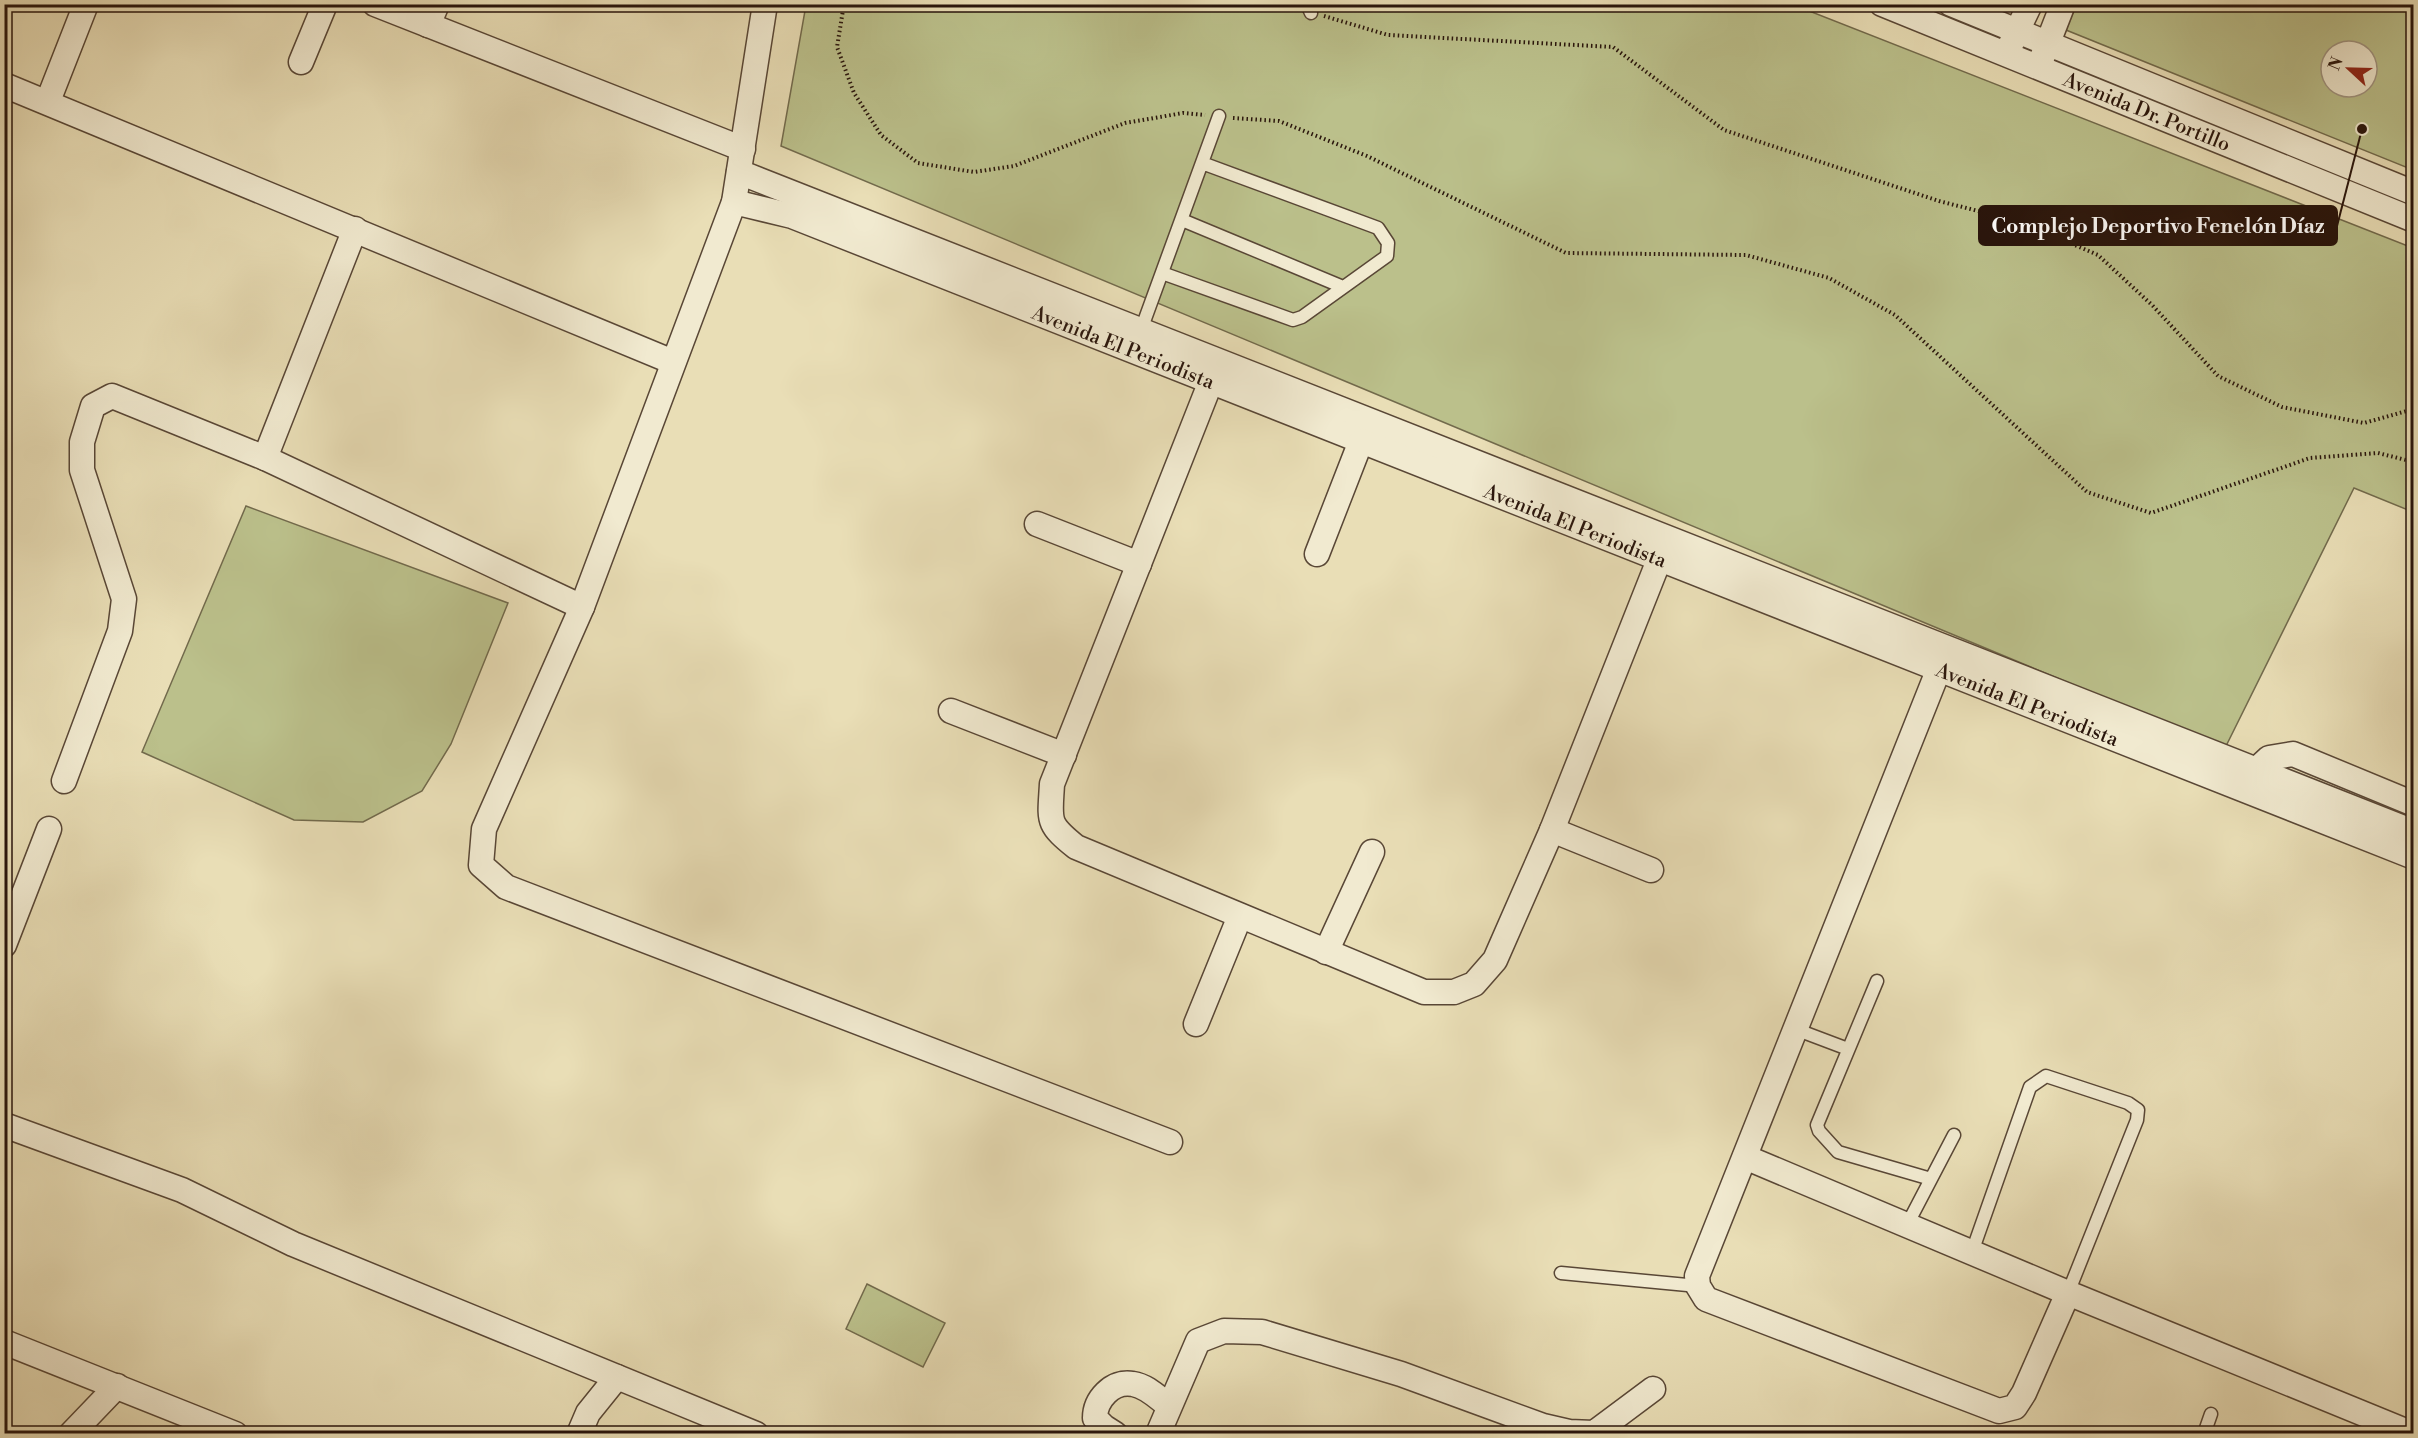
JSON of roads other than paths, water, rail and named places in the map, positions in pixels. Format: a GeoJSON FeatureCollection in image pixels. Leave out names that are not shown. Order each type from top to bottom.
{"type":"FeatureCollection","features":[{"type":"Feature","properties":{"kind":"street"},"geometry":{"type":"LineString","coordinates":[[48,101],[86,4]]}},
{"type":"Feature","properties":{"kind":"street"},"geometry":{"type":"LineString","coordinates":[[301,62],[325,4]]}},
{"type":"Feature","properties":{"kind":"street"},"geometry":{"type":"LineString","coordinates":[[375,4],[432,15],[741,161],[1141,330],[1215,371],[1663,549],[1552,830],[1495,960],[1474,984],[1454,992],[1424,992],[1076,847],[1060,834],[1050,819],[1052,784],[1215,371]]}},
{"type":"Feature","properties":{"kind":"street"},"geometry":{"type":"LineString","coordinates":[[765,4],[735,202],[582,607],[484,828],[481,865],[506,887],[1170,1142]]}},
{"type":"Feature","properties":{"kind":"street","name":"Avenida Dr. Portillo"},"geometry":{"type":"LineString","coordinates":[[1882,4],[2414,220]]}},
{"type":"Feature","properties":{"kind":"street","name":"Avenida Dr. Portillo"},"geometry":{"type":"LineString","coordinates":[[1951,4],[2414,192]]}},
{"type":"Feature","properties":{"kind":"street"},"geometry":{"type":"LineString","coordinates":[[2006,56],[2030,4]]}},
{"type":"Feature","properties":{"kind":"street"},"geometry":{"type":"LineString","coordinates":[[2038,68],[2063,4]]}},
{"type":"Feature","properties":{"kind":"street"},"geometry":{"type":"LineString","coordinates":[[4,85],[48,101],[673,362]]}},
{"type":"Feature","properties":{"kind":"street","name":"Avenida El Periodista"},"geometry":{"type":"LineString","coordinates":[[735,202],[792,216],[1215,371],[1361,441],[1663,549],[1942,659],[2414,857]]}},
{"type":"Feature","properties":{"kind":"street"},"geometry":{"type":"LineString","coordinates":[[265,458],[355,229]]}},
{"type":"Feature","properties":{"kind":"street"},"geometry":{"type":"LineString","coordinates":[[64,781],[120,630],[124,599],[82,470],[82,442],[93,406],[112,396],[265,458],[582,607]]}},
{"type":"Feature","properties":{"kind":"street"},"geometry":{"type":"LineString","coordinates":[[1317,554],[1361,441]]}},
{"type":"Feature","properties":{"kind":"street"},"geometry":{"type":"LineString","coordinates":[[1037,524],[1139,564]]}},
{"type":"Feature","properties":{"kind":"street"},"geometry":{"type":"LineString","coordinates":[[2068,1293],[2024,1393],[2015,1407],[1999,1411],[1706,1299],[1698,1286],[1697,1276],[1942,659],[2256,770],[2414,832]]}},
{"type":"Feature","properties":{"kind":"street"},"geometry":{"type":"LineString","coordinates":[[951,711],[1064,754]]}},
{"type":"Feature","properties":{"kind":"street"},"geometry":{"type":"LineString","coordinates":[[2256,770],[2269,758],[2293,754],[2414,804]]}},
{"type":"Feature","properties":{"kind":"street"},"geometry":{"type":"LineString","coordinates":[[4,945],[14,893],[49,829]]}},
{"type":"Feature","properties":{"kind":"street"},"geometry":{"type":"LineString","coordinates":[[1552,830],[1651,870]]}},
{"type":"Feature","properties":{"kind":"street"},"geometry":{"type":"LineString","coordinates":[[1326,952],[1372,852]]}},
{"type":"Feature","properties":{"kind":"street"},"geometry":{"type":"LineString","coordinates":[[1196,1024],[1240,916]]}},
{"type":"Feature","properties":{"kind":"street"},"geometry":{"type":"LineString","coordinates":[[4,1125],[182,1190],[293,1244],[756,1434]]}},
{"type":"Feature","properties":{"kind":"street"},"geometry":{"type":"LineString","coordinates":[[1745,1156],[2068,1293],[2413,1434]]}},
{"type":"Feature","properties":{"kind":"street"},"geometry":{"type":"LineString","coordinates":[[1158,1434],[1198,1341],[1224,1331],[1262,1332],[1401,1374],[1543,1426],[1569,1432],[1594,1433],[1653,1389]]}},
{"type":"Feature","properties":{"kind":"street"},"geometry":{"type":"LineString","coordinates":[[4,1342],[235,1434]]}},
{"type":"Feature","properties":{"kind":"street"},"geometry":{"type":"LineString","coordinates":[[579,1434],[588,1413],[617,1377]]}},
{"type":"Feature","properties":{"kind":"street"},"geometry":{"type":"LineString","coordinates":[[1115,1434],[1095,1418],[1095,1409],[1103,1395],[1114,1386],[1131,1383],[1146,1389],[1169,1406]]}},
{"type":"Feature","properties":{"kind":"street"},"geometry":{"type":"LineString","coordinates":[[71,1434],[117,1386]]}},
{"type":"Feature","properties":{"kind":"lane"},"geometry":{"type":"LineString","coordinates":[[1141,330],[1219,116]]}},
{"type":"Feature","properties":{"kind":"lane"},"geometry":{"type":"LineString","coordinates":[[1162,273],[1293,320],[1302,317],[1387,256],[1388,243],[1378,228],[1202,163]]}},
{"type":"Feature","properties":{"kind":"lane"},"geometry":{"type":"LineString","coordinates":[[1182,220],[1344,287]]}},
{"type":"Feature","properties":{"kind":"lane"},"geometry":{"type":"LineString","coordinates":[[1877,981],[1817,1125],[1819,1131],[1838,1152],[1931,1179]]}},
{"type":"Feature","properties":{"kind":"lane"},"geometry":{"type":"LineString","coordinates":[[1796,1029],[1848,1049]]}},
{"type":"Feature","properties":{"kind":"lane"},"geometry":{"type":"LineString","coordinates":[[1972,1252],[2030,1087],[2046,1076],[2128,1103],[2138,1110],[2137,1120],[2068,1293]]}},
{"type":"Feature","properties":{"kind":"lane"},"geometry":{"type":"LineString","coordinates":[[1906,1225],[1954,1135]]}},
{"type":"Feature","properties":{"kind":"lane"},"geometry":{"type":"LineString","coordinates":[[1561,1273],[1698,1286]]}},
{"type":"Feature","properties":{"kind":"lane"},"geometry":{"type":"LineString","coordinates":[[2204,1434],[2211,1414]]}},
{"type":"Feature","properties":{"kind":"place","name":"Complejo Deportivo Fenelón Díaz"},"geometry":{"type":"Point","coordinates":[2362,129]}}]}
